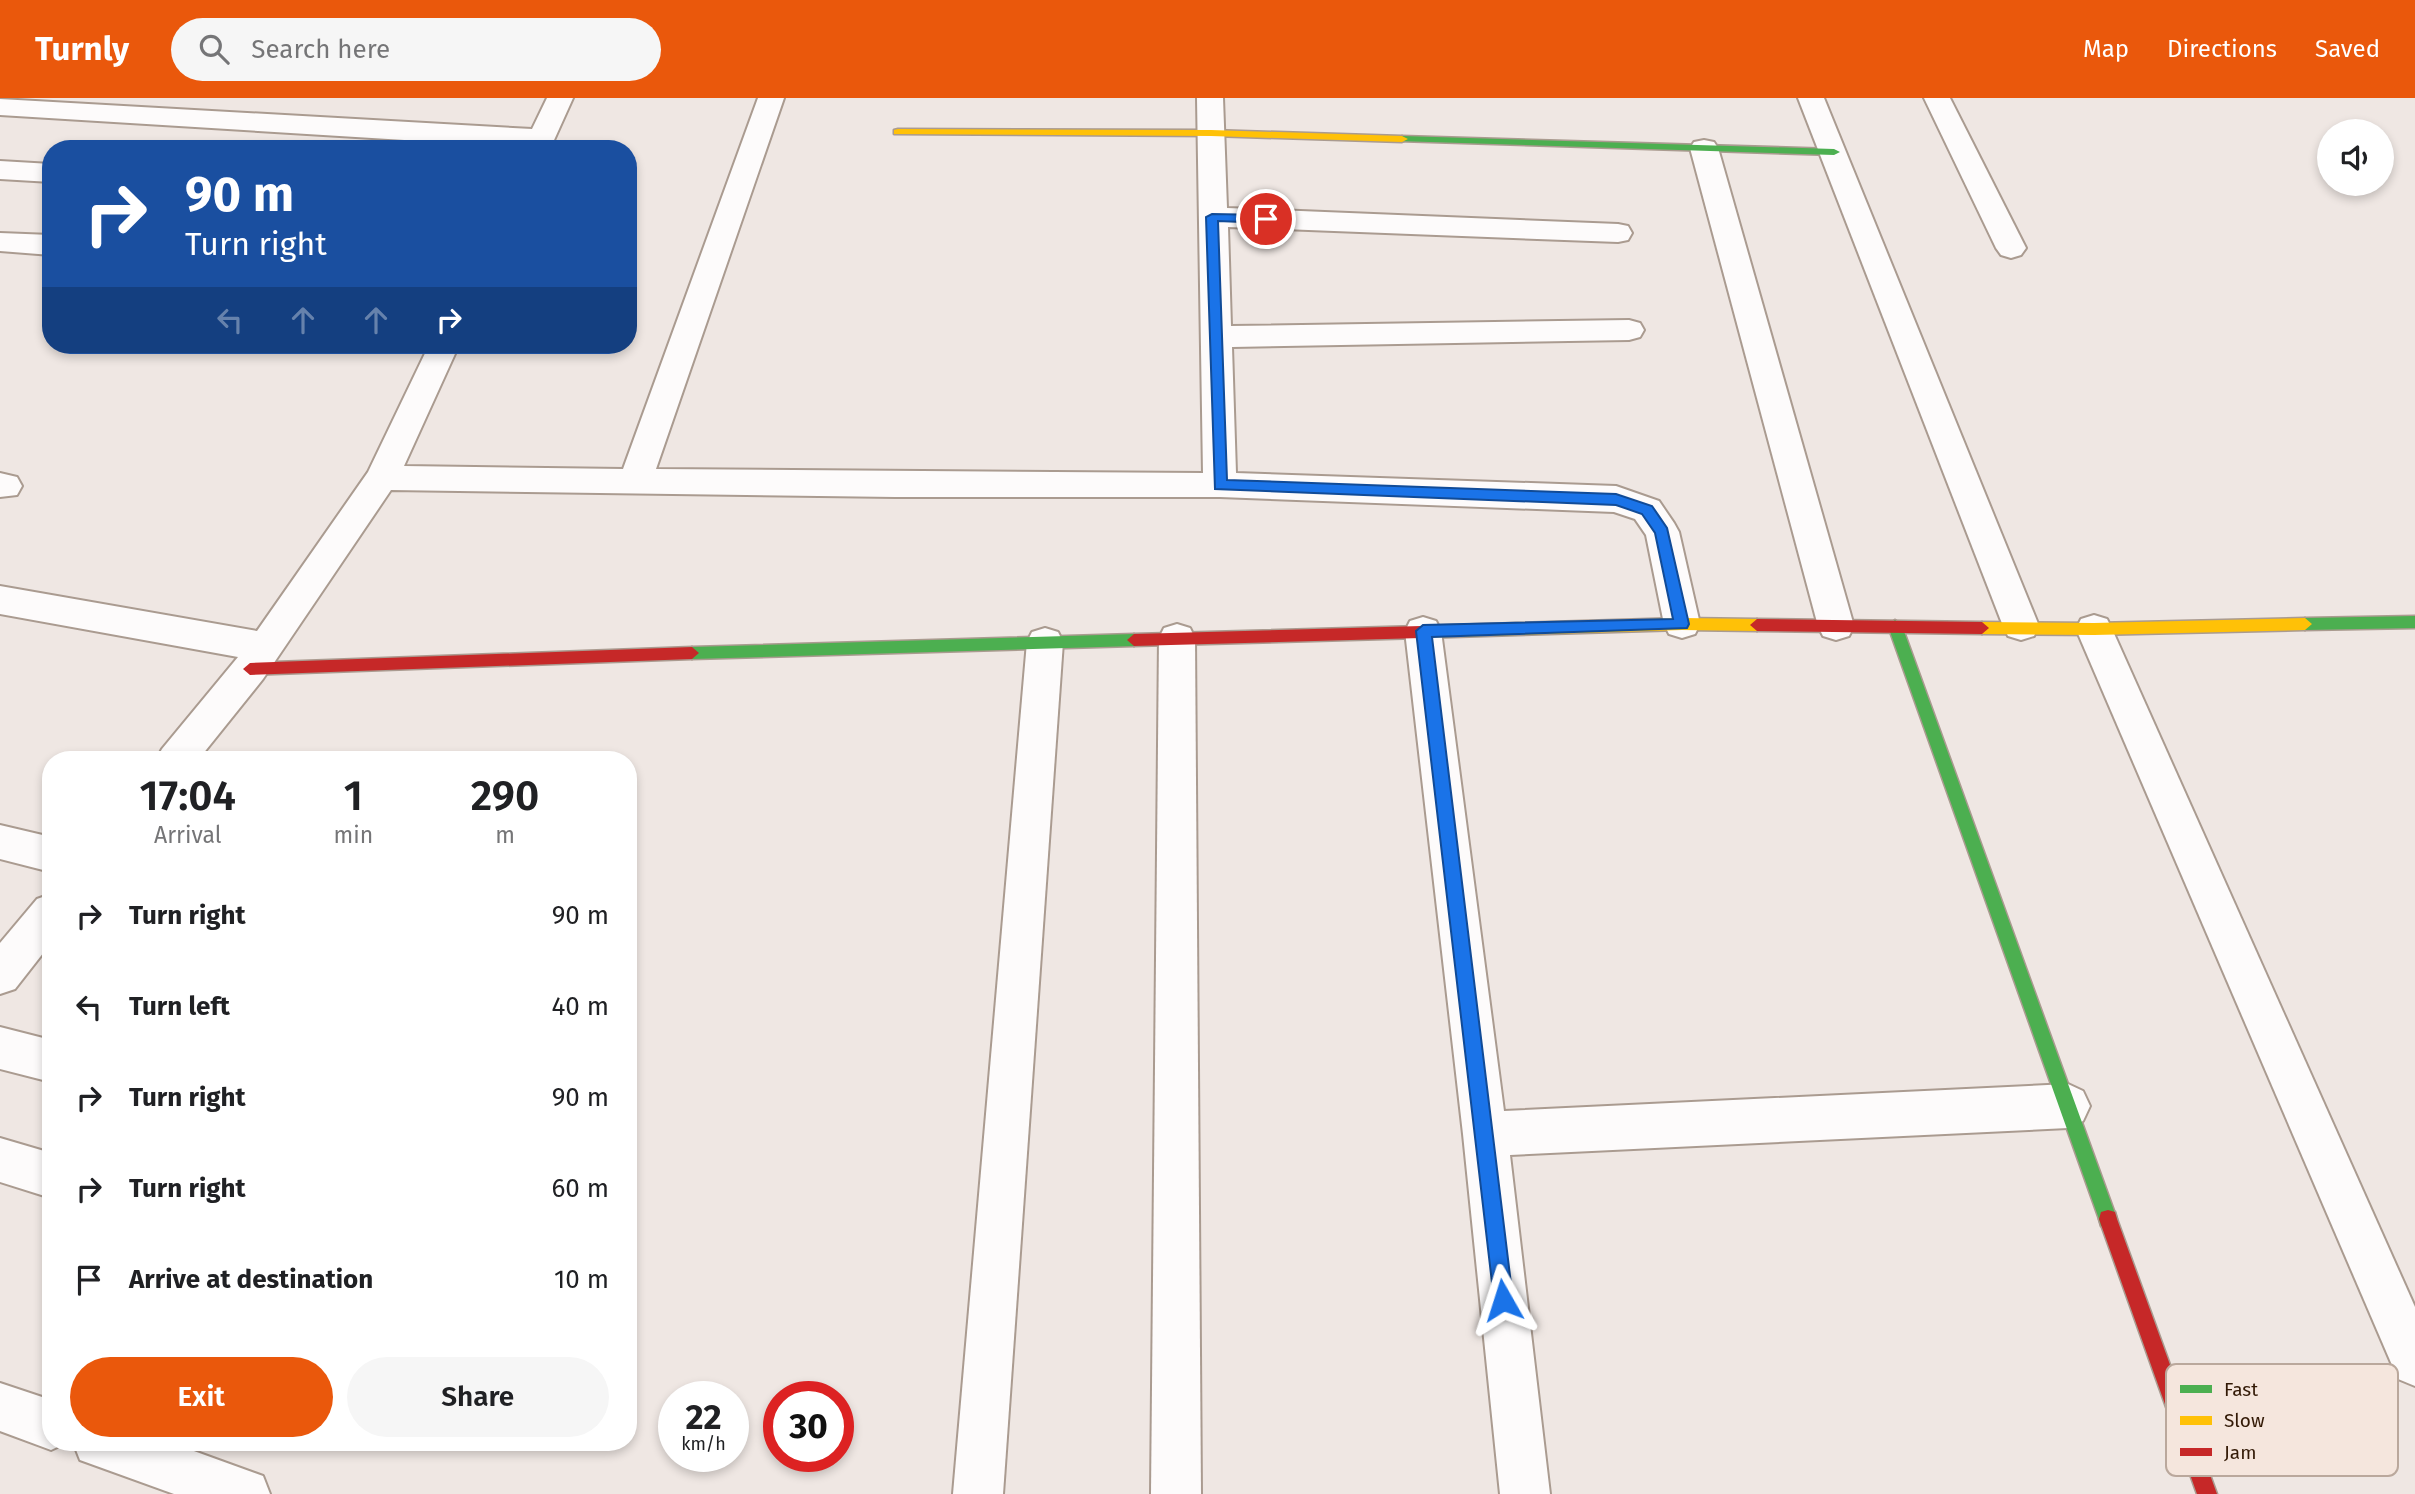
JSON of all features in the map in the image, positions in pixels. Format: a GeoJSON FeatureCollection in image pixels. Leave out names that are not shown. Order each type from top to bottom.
{"type":"FeatureCollection","features":[{"type":"Feature","properties":{"kind":"street"},"geometry":{"type":"LineString","coordinates":[[222,140],[252,98]]}},
{"type":"Feature","properties":{"kind":"street"},"geometry":{"type":"LineString","coordinates":[[540,140],[560,98]]}},
{"type":"Feature","properties":{"kind":"street"},"geometry":{"type":"LineString","coordinates":[[635,481],[771,98]]}},
{"type":"Feature","properties":{"kind":"street"},"geometry":{"type":"LineString","coordinates":[[1210,98],[1220,485]]}},
{"type":"Feature","properties":{"kind":"street"},"geometry":{"type":"LineString","coordinates":[[1811,98],[2021,626]]}},
{"type":"Feature","properties":{"kind":"street"},"geometry":{"type":"LineString","coordinates":[[1937,98],[2011,248]]}},
{"type":"Feature","properties":{"kind":"street"},"geometry":{"type":"LineString","coordinates":[[0,107],[236,120],[499,140]]}},
{"type":"Feature","properties":{"kind":"street"},"geometry":{"type":"LineString","coordinates":[[898,132],[1211,133],[1834,152]]}},
{"type":"Feature","properties":{"kind":"street"},"geometry":{"type":"LineString","coordinates":[[1704,148],[1836,626]]}},
{"type":"Feature","properties":{"kind":"street"},"geometry":{"type":"LineString","coordinates":[[0,170],[42,172]]}},
{"type":"Feature","properties":{"kind":"street"},"geometry":{"type":"LineString","coordinates":[[1212,217],[1618,233]]}},
{"type":"Feature","properties":{"kind":"street"},"geometry":{"type":"LineString","coordinates":[[0,242],[42,244]]}},
{"type":"Feature","properties":{"kind":"street"},"geometry":{"type":"LineString","coordinates":[[1216,337],[1629,330]]}},
{"type":"Feature","properties":{"kind":"street"},"geometry":{"type":"LineString","coordinates":[[182,751],[257,658],[382,478],[440,354]]}},
{"type":"Feature","properties":{"kind":"street"},"geometry":{"type":"LineString","coordinates":[[382,478],[895,485],[1220,485],[1616,499],[1647,510],[1662,532],[1682,624]]}},
{"type":"Feature","properties":{"kind":"street"},"geometry":{"type":"LineString","coordinates":[[0,600],[257,658],[1045,642],[1682,624],[2021,626],[2094,629],[2415,622]]}},
{"type":"Feature","properties":{"kind":"street"},"geometry":{"type":"LineString","coordinates":[[1895,626],[2166,1380]]}},
{"type":"Feature","properties":{"kind":"street"},"geometry":{"type":"LineString","coordinates":[[2094,629],[2415,1362]]}},
{"type":"Feature","properties":{"kind":"street"},"geometry":{"type":"LineString","coordinates":[[1423,631],[1485,1134],[1525,1494]]}},
{"type":"Feature","properties":{"kind":"street"},"geometry":{"type":"LineString","coordinates":[[1176,1494],[1177,638]]}},
{"type":"Feature","properties":{"kind":"street"},"geometry":{"type":"LineString","coordinates":[[978,1494],[1045,642]]}},
{"type":"Feature","properties":{"kind":"street"},"geometry":{"type":"LineString","coordinates":[[0,842],[42,853]]}},
{"type":"Feature","properties":{"kind":"street"},"geometry":{"type":"LineString","coordinates":[[5,968],[42,923]]}},
{"type":"Feature","properties":{"kind":"street"},"geometry":{"type":"LineString","coordinates":[[5,968],[42,962]]}},
{"type":"Feature","properties":{"kind":"street"},"geometry":{"type":"LineString","coordinates":[[0,1048],[42,1060]]}},
{"type":"Feature","properties":{"kind":"street"},"geometry":{"type":"LineString","coordinates":[[1485,1134],[2068,1106]]}},
{"type":"Feature","properties":{"kind":"street"},"geometry":{"type":"LineString","coordinates":[[0,1160],[42,1173]]}},
{"type":"Feature","properties":{"kind":"street"},"geometry":{"type":"LineString","coordinates":[[0,1407],[42,1422]]}},
{"type":"Feature","properties":{"kind":"street"},"geometry":{"type":"LineString","coordinates":[[123,1451],[245,1494]]}},
{"type":"Feature","properties":{"kind":"street"},"geometry":{"type":"LineString","coordinates":[[2201,1476],[2207,1494]]}},
{"type":"Feature","properties":{"kind":"traffic: fast"},"geometry":{"type":"LineString","coordinates":[[1402,139],[1834,152]]}},
{"type":"Feature","properties":{"kind":"traffic: fast"},"geometry":{"type":"LineString","coordinates":[[2305,624],[2415,622]]}},
{"type":"Feature","properties":{"kind":"traffic: fast"},"geometry":{"type":"LineString","coordinates":[[1895,626],[2108,1219]]}},
{"type":"Feature","properties":{"kind":"traffic: fast"},"geometry":{"type":"LineString","coordinates":[[692,653],[1134,640]]}},
{"type":"Feature","properties":{"kind":"traffic: slow"},"geometry":{"type":"LineString","coordinates":[[898,132],[1211,133],[1402,139]]}},
{"type":"Feature","properties":{"kind":"traffic: slow"},"geometry":{"type":"LineString","coordinates":[[1421,632],[1682,624],[1757,625]]}},
{"type":"Feature","properties":{"kind":"traffic: slow"},"geometry":{"type":"LineString","coordinates":[[1982,628],[2094,629],[2305,624]]}},
{"type":"Feature","properties":{"kind":"traffic: jam"},"geometry":{"type":"LineString","coordinates":[[1757,625],[1982,628]]}},
{"type":"Feature","properties":{"kind":"traffic: jam"},"geometry":{"type":"LineString","coordinates":[[1134,640],[1421,632]]}},
{"type":"Feature","properties":{"kind":"traffic: jam"},"geometry":{"type":"LineString","coordinates":[[250,669],[692,653]]}},
{"type":"Feature","properties":{"kind":"traffic: jam"},"geometry":{"type":"LineString","coordinates":[[2108,1219],[2166,1380]]}},
{"type":"Feature","properties":{"kind":"traffic: jam"},"geometry":{"type":"LineString","coordinates":[[2201,1476],[2207,1494]]}},
{"type":"Feature","properties":{"kind":"route"},"geometry":{"type":"LineString","coordinates":[[1266,219],[1212,217],[1220,485],[1616,499],[1647,510],[1662,532],[1682,624],[1423,631],[1503,1300]]}}]}
